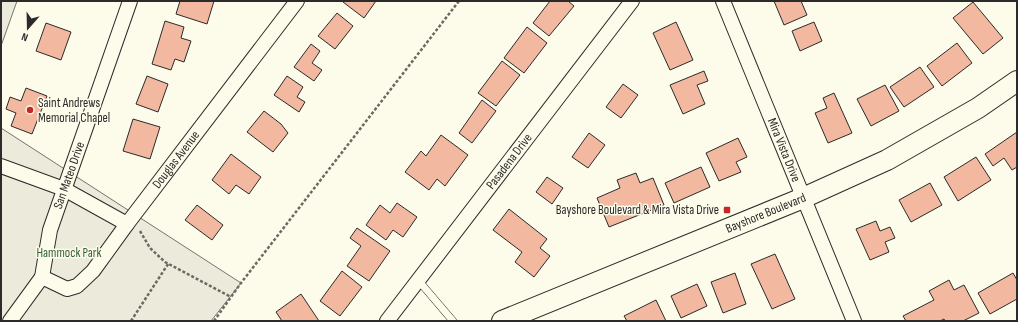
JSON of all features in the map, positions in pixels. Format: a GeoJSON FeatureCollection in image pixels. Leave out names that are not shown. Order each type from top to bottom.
{"type":"FeatureCollection","features":[{"type":"Feature","properties":{"kind":"main road","name":"Bayshore Boulevard"},"geometry":{"type":"LineString","coordinates":[[502,321],[803,198],[887,160],[978,108],[1017,81]]}},
{"type":"Feature","properties":{"kind":"street","name":"San Mateo Drive"},"geometry":{"type":"LineString","coordinates":[[10,321],[42,277],[50,230],[130,1]]}},
{"type":"Feature","properties":{"kind":"street","name":"Douglas Avenue"},"geometry":{"type":"LineString","coordinates":[[42,277],[67,289],[77,286],[94,271],[127,224],[297,1]]}},
{"type":"Feature","properties":{"kind":"street","name":"Pasadena Drive"},"geometry":{"type":"LineString","coordinates":[[387,321],[632,1]]}},
{"type":"Feature","properties":{"kind":"street","name":"Mira Vista Drive"},"geometry":{"type":"LineString","coordinates":[[723,1],[854,321]]}},
{"type":"Feature","properties":{"kind":"street"},"geometry":{"type":"LineString","coordinates":[[1,166],[64,189],[127,224]]}},
{"type":"Feature","properties":{"kind":"lane"},"geometry":{"type":"LineString","coordinates":[[418,280],[453,321]]}},
{"type":"Feature","properties":{"kind":"path"},"geometry":{"type":"LineString","coordinates":[[214,321],[459,1]]}},
{"type":"Feature","properties":{"kind":"path"},"geometry":{"type":"LineString","coordinates":[[127,224],[138,229],[150,248],[168,264],[231,298]]}},
{"type":"Feature","properties":{"kind":"path"},"geometry":{"type":"LineString","coordinates":[[131,321],[168,264]]}},
{"type":"Feature","properties":{"kind":"green space"},"geometry":{"type":"Polygon","coordinates":[[[1,1],[17,1],[1,46],[1,1]]]}},
{"type":"Feature","properties":{"kind":"green space","name":"Hammock Park"},"geometry":{"type":"Polygon","coordinates":[[[1,128],[241,283],[211,321],[1,321],[1,128]]]}},
{"type":"Feature","properties":{"kind":"building"},"geometry":{"type":"Polygon","coordinates":[[[180,1],[214,1],[207,24],[176,14],[180,1]]]}},
{"type":"Feature","properties":{"kind":"building"},"geometry":{"type":"Polygon","coordinates":[[[376,1],[364,18],[343,2],[376,1]]]}},
{"type":"Feature","properties":{"kind":"building"},"geometry":{"type":"Polygon","coordinates":[[[550,1],[568,1],[574,6],[549,36],[533,23],[550,1]]]}},
{"type":"Feature","properties":{"kind":"building"},"geometry":{"type":"Polygon","coordinates":[[[774,1],[801,1],[807,15],[784,25],[774,1]]]}},
{"type":"Feature","properties":{"kind":"building"},"geometry":{"type":"Polygon","coordinates":[[[973,2],[1003,38],[983,54],[953,18],[973,2]]]}},
{"type":"Feature","properties":{"kind":"building"},"geometry":{"type":"Polygon","coordinates":[[[337,13],[353,26],[335,49],[318,36],[337,13]]]}},
{"type":"Feature","properties":{"kind":"building"},"geometry":{"type":"Polygon","coordinates":[[[165,21],[184,27],[181,38],[191,41],[184,62],[175,59],[171,70],[152,64],[165,21]]]}},
{"type":"Feature","properties":{"kind":"building"},"geometry":{"type":"Polygon","coordinates":[[[676,22],[693,60],[670,70],[653,33],[676,22]]]}},
{"type":"Feature","properties":{"kind":"building"},"geometry":{"type":"Polygon","coordinates":[[[814,22],[822,41],[800,51],[792,31],[814,22]]]}},
{"type":"Feature","properties":{"kind":"building"},"geometry":{"type":"Polygon","coordinates":[[[46,23],[71,32],[61,60],[36,51],[46,23]]]}},
{"type":"Feature","properties":{"kind":"building"},"geometry":{"type":"Polygon","coordinates":[[[527,27],[547,43],[524,73],[504,58],[527,27]]]}},
{"type":"Feature","properties":{"kind":"building"},"geometry":{"type":"Polygon","coordinates":[[[957,43],[972,63],[942,86],[927,66],[957,43]]]}},
{"type":"Feature","properties":{"kind":"building"},"geometry":{"type":"Polygon","coordinates":[[[311,44],[320,51],[312,63],[322,70],[314,81],[294,67],[311,44]]]}},
{"type":"Feature","properties":{"kind":"building"},"geometry":{"type":"Polygon","coordinates":[[[502,61],[520,75],[496,106],[478,93],[502,61]]]}},
{"type":"Feature","properties":{"kind":"building"},"geometry":{"type":"Polygon","coordinates":[[[920,67],[934,87],[904,107],[890,87],[920,67]]]}},
{"type":"Feature","properties":{"kind":"building"},"geometry":{"type":"Polygon","coordinates":[[[704,71],[708,81],[697,85],[705,104],[683,114],[670,85],[704,71]]]}},
{"type":"Feature","properties":{"kind":"building"},"geometry":{"type":"Polygon","coordinates":[[[147,76],[168,84],[158,112],[136,104],[147,76]]]}},
{"type":"Feature","properties":{"kind":"building"},"geometry":{"type":"Polygon","coordinates":[[[287,76],[303,87],[297,97],[305,102],[299,112],[274,95],[287,76]]]}},
{"type":"Feature","properties":{"kind":"building"},"geometry":{"type":"Polygon","coordinates":[[[623,84],[638,95],[621,118],[606,107],[623,84]]]}},
{"type":"Feature","properties":{"kind":"building"},"geometry":{"type":"Polygon","coordinates":[[[885,85],[899,111],[871,126],[857,99],[885,85]]]}},
{"type":"Feature","properties":{"kind":"building"},"geometry":{"type":"Polygon","coordinates":[[[26,88],[47,96],[32,134],[11,126],[16,113],[6,109],[10,97],[21,101],[26,88]]]}},
{"type":"Feature","properties":{"kind":"building"},"geometry":{"type":"Polygon","coordinates":[[[834,93],[852,133],[828,143],[815,113],[827,108],[823,98],[834,93]]]}},
{"type":"Feature","properties":{"kind":"building"},"geometry":{"type":"Polygon","coordinates":[[[482,100],[496,111],[472,143],[459,133],[482,100]]]}},
{"type":"Feature","properties":{"kind":"building"},"geometry":{"type":"Polygon","coordinates":[[[264,111],[281,124],[288,133],[273,152],[247,132],[264,111]]]}},
{"type":"Feature","properties":{"kind":"building"},"geometry":{"type":"Polygon","coordinates":[[[133,119],[160,127],[150,159],[123,151],[133,119]]]}},
{"type":"Feature","properties":{"kind":"building"},"geometry":{"type":"Polygon","coordinates":[[[1017,132],[1017,167],[1012,170],[1004,158],[993,166],[985,154],[1017,132]]]}},
{"type":"Feature","properties":{"kind":"building"},"geometry":{"type":"Polygon","coordinates":[[[589,133],[605,145],[588,168],[572,157],[589,133]]]}},
{"type":"Feature","properties":{"kind":"building"},"geometry":{"type":"Polygon","coordinates":[[[441,135],[468,155],[445,186],[437,179],[429,190],[405,172],[421,151],[426,156],[441,135]]]}},
{"type":"Feature","properties":{"kind":"building"},"geometry":{"type":"Polygon","coordinates":[[[738,138],[747,157],[736,162],[741,172],[719,181],[706,153],[738,138]]]}},
{"type":"Feature","properties":{"kind":"building"},"geometry":{"type":"Polygon","coordinates":[[[231,154],[261,177],[249,194],[236,185],[229,194],[212,180],[231,154]]]}},
{"type":"Feature","properties":{"kind":"building"},"geometry":{"type":"Polygon","coordinates":[[[976,157],[991,180],[958,201],[944,177],[976,157]]]}},
{"type":"Feature","properties":{"kind":"building"},"geometry":{"type":"Polygon","coordinates":[[[701,167],[710,187],[674,203],[665,183],[701,167]]]}},
{"type":"Feature","properties":{"kind":"building"},"geometry":{"type":"Polygon","coordinates":[[[636,173],[640,183],[653,178],[664,205],[609,227],[597,198],[620,188],[617,180],[636,173]]]}},
{"type":"Feature","properties":{"kind":"building"},"geometry":{"type":"Polygon","coordinates":[[[547,177],[563,188],[552,204],[536,192],[547,177]]]}},
{"type":"Feature","properties":{"kind":"building"},"geometry":{"type":"Polygon","coordinates":[[[930,183],[942,205],[911,222],[899,200],[930,183]]]}},
{"type":"Feature","properties":{"kind":"building"},"geometry":{"type":"Polygon","coordinates":[[[397,203],[417,217],[403,237],[393,230],[386,240],[366,225],[380,205],[390,213],[397,203]]]}},
{"type":"Feature","properties":{"kind":"building"},"geometry":{"type":"Polygon","coordinates":[[[197,205],[223,225],[212,240],[185,220],[197,205]]]}},
{"type":"Feature","properties":{"kind":"building"},"geometry":{"type":"Polygon","coordinates":[[[509,209],[547,239],[540,248],[550,256],[534,277],[515,262],[522,252],[493,230],[509,209]]]}},
{"type":"Feature","properties":{"kind":"building"},"geometry":{"type":"Polygon","coordinates":[[[876,221],[880,231],[890,227],[895,238],[885,242],[889,252],[870,260],[856,229],[876,221]]]}},
{"type":"Feature","properties":{"kind":"building"},"geometry":{"type":"Polygon","coordinates":[[[357,228],[390,251],[369,281],[347,266],[361,246],[350,238],[357,228]]]}},
{"type":"Feature","properties":{"kind":"building"},"geometry":{"type":"Polygon","coordinates":[[[775,254],[795,299],[772,309],[751,264],[775,254]]]}},
{"type":"Feature","properties":{"kind":"building"},"geometry":{"type":"Polygon","coordinates":[[[342,271],[362,287],[340,316],[320,301],[342,271]]]}},
{"type":"Feature","properties":{"kind":"building"},"geometry":{"type":"Polygon","coordinates":[[[735,273],[746,304],[723,313],[711,282],[735,273]]]}},
{"type":"Feature","properties":{"kind":"building"},"geometry":{"type":"Polygon","coordinates":[[[1013,273],[1017,280],[1017,299],[990,314],[978,293],[1013,273]]]}},
{"type":"Feature","properties":{"kind":"building"},"geometry":{"type":"Polygon","coordinates":[[[949,280],[954,290],[964,285],[979,313],[963,321],[945,321],[944,319],[940,321],[906,321],[903,316],[934,300],[929,291],[949,280]]]}},
{"type":"Feature","properties":{"kind":"building"},"geometry":{"type":"Polygon","coordinates":[[[697,284],[707,306],[681,318],[671,296],[697,284]]]}},
{"type":"Feature","properties":{"kind":"building"},"geometry":{"type":"Polygon","coordinates":[[[301,294],[319,321],[282,321],[276,312],[301,294]]]}},
{"type":"Feature","properties":{"kind":"building"},"geometry":{"type":"Polygon","coordinates":[[[656,300],[666,321],[627,321],[624,316],[656,300]]]}},
{"type":"Feature","properties":{"kind":"place","name":"Saint Andrews Memorial Chapel"},"geometry":{"type":"Point","coordinates":[30,110]}},
{"type":"Feature","properties":{"kind":"place","name":"Bayshore Boulevard & Mira Vista Drive"},"geometry":{"type":"Point","coordinates":[727,210]}}]}
